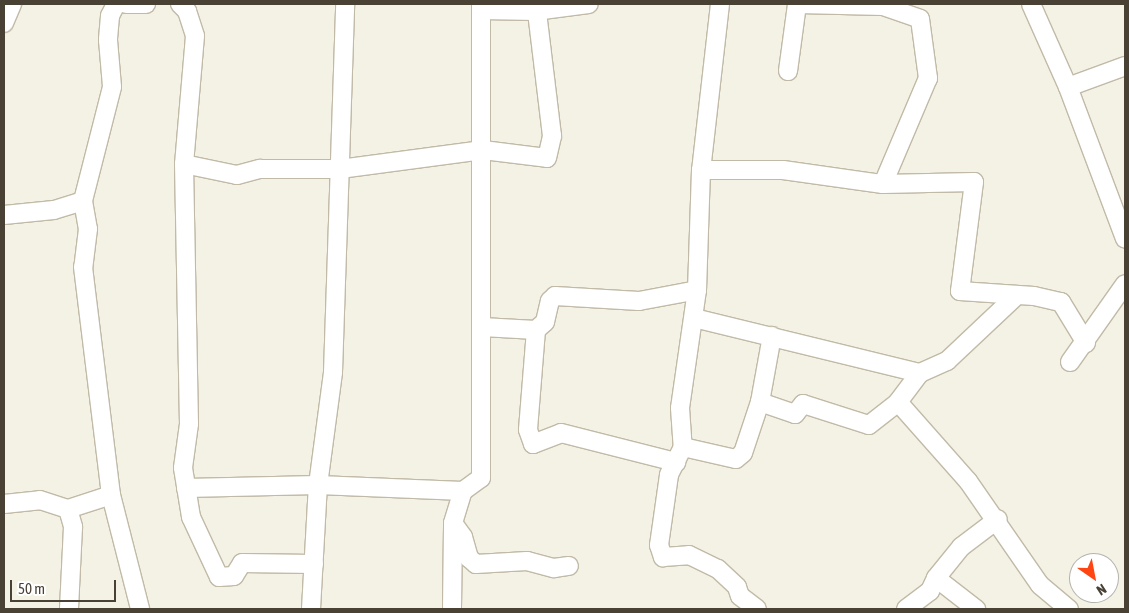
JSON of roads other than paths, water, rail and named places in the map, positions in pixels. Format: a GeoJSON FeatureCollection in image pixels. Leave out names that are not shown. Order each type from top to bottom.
{"type":"FeatureCollection","features":[{"type":"Feature","properties":{"kind":"street"},"geometry":{"type":"LineString","coordinates":[[4,23],[12,4]]}},
{"type":"Feature","properties":{"kind":"street"},"geometry":{"type":"LineString","coordinates":[[116,4],[108,40],[112,87],[83,201],[88,229],[83,267],[111,495],[140,609]]}},
{"type":"Feature","properties":{"kind":"street"},"geometry":{"type":"LineString","coordinates":[[126,4],[146,4]]}},
{"type":"Feature","properties":{"kind":"street"},"geometry":{"type":"LineString","coordinates":[[311,609],[318,485],[333,372],[345,4]]}},
{"type":"Feature","properties":{"kind":"street"},"geometry":{"type":"LineString","coordinates":[[452,609],[453,523],[463,491],[481,478],[482,7],[589,4]]}},
{"type":"Feature","properties":{"kind":"street"},"geometry":{"type":"LineString","coordinates":[[720,4],[701,170],[697,290],[694,318],[680,408],[679,454],[669,474],[660,555],[689,555],[704,560],[718,569],[737,587],[740,596],[757,609]]}},
{"type":"Feature","properties":{"kind":"street"},"geometry":{"type":"LineString","coordinates":[[788,71],[798,4],[883,6],[920,19],[928,78],[883,184]]}},
{"type":"Feature","properties":{"kind":"street"},"geometry":{"type":"LineString","coordinates":[[183,5],[195,36],[184,164],[189,321],[186,488],[191,517],[219,578],[234,576],[242,563],[314,564]]}},
{"type":"Feature","properties":{"kind":"street"},"geometry":{"type":"LineString","coordinates":[[1033,5],[1068,87],[1125,239]]}},
{"type":"Feature","properties":{"kind":"street"},"geometry":{"type":"LineString","coordinates":[[184,164],[237,175],[260,169],[340,169],[482,150],[547,158],[551,153],[543,45],[535,7]]}},
{"type":"Feature","properties":{"kind":"street"},"geometry":{"type":"LineString","coordinates":[[1068,87],[1125,66]]}},
{"type":"Feature","properties":{"kind":"street"},"geometry":{"type":"LineString","coordinates":[[701,170],[783,170],[883,184],[974,182],[960,291],[1061,302],[1086,343]]}},
{"type":"Feature","properties":{"kind":"street"},"geometry":{"type":"LineString","coordinates":[[4,214],[54,210],[83,201]]}},
{"type":"Feature","properties":{"kind":"street"},"geometry":{"type":"LineString","coordinates":[[1070,362],[1086,343],[1125,284]]}},
{"type":"Feature","properties":{"kind":"street"},"geometry":{"type":"LineString","coordinates":[[697,290],[639,301],[555,296],[550,301],[545,322],[536,330],[528,430],[533,444],[561,433],[679,454],[736,459],[743,453],[760,402],[772,336]]}},
{"type":"Feature","properties":{"kind":"street"},"geometry":{"type":"LineString","coordinates":[[760,402],[795,414],[802,404],[869,425],[898,402],[920,373],[947,361],[1016,296]]}},
{"type":"Feature","properties":{"kind":"street"},"geometry":{"type":"LineString","coordinates":[[694,318],[920,373]]}},
{"type":"Feature","properties":{"kind":"street"},"geometry":{"type":"LineString","coordinates":[[482,327],[536,330]]}},
{"type":"Feature","properties":{"kind":"street"},"geometry":{"type":"LineString","coordinates":[[898,402],[934,438],[998,519],[1040,584],[1069,609]]}},
{"type":"Feature","properties":{"kind":"street"},"geometry":{"type":"LineString","coordinates":[[186,488],[318,485],[463,491]]}},
{"type":"Feature","properties":{"kind":"street"},"geometry":{"type":"LineString","coordinates":[[4,504],[40,500],[68,508],[111,495]]}},
{"type":"Feature","properties":{"kind":"street"},"geometry":{"type":"LineString","coordinates":[[68,508],[73,527],[69,609]]}},
{"type":"Feature","properties":{"kind":"street"},"geometry":{"type":"LineString","coordinates":[[906,609],[930,591],[936,578],[961,547],[998,519]]}},
{"type":"Feature","properties":{"kind":"street"},"geometry":{"type":"LineString","coordinates":[[453,523],[463,537],[469,558],[476,564],[527,560],[554,568],[569,566]]}},
{"type":"Feature","properties":{"kind":"street"},"geometry":{"type":"LineString","coordinates":[[936,578],[976,609]]}}]}
